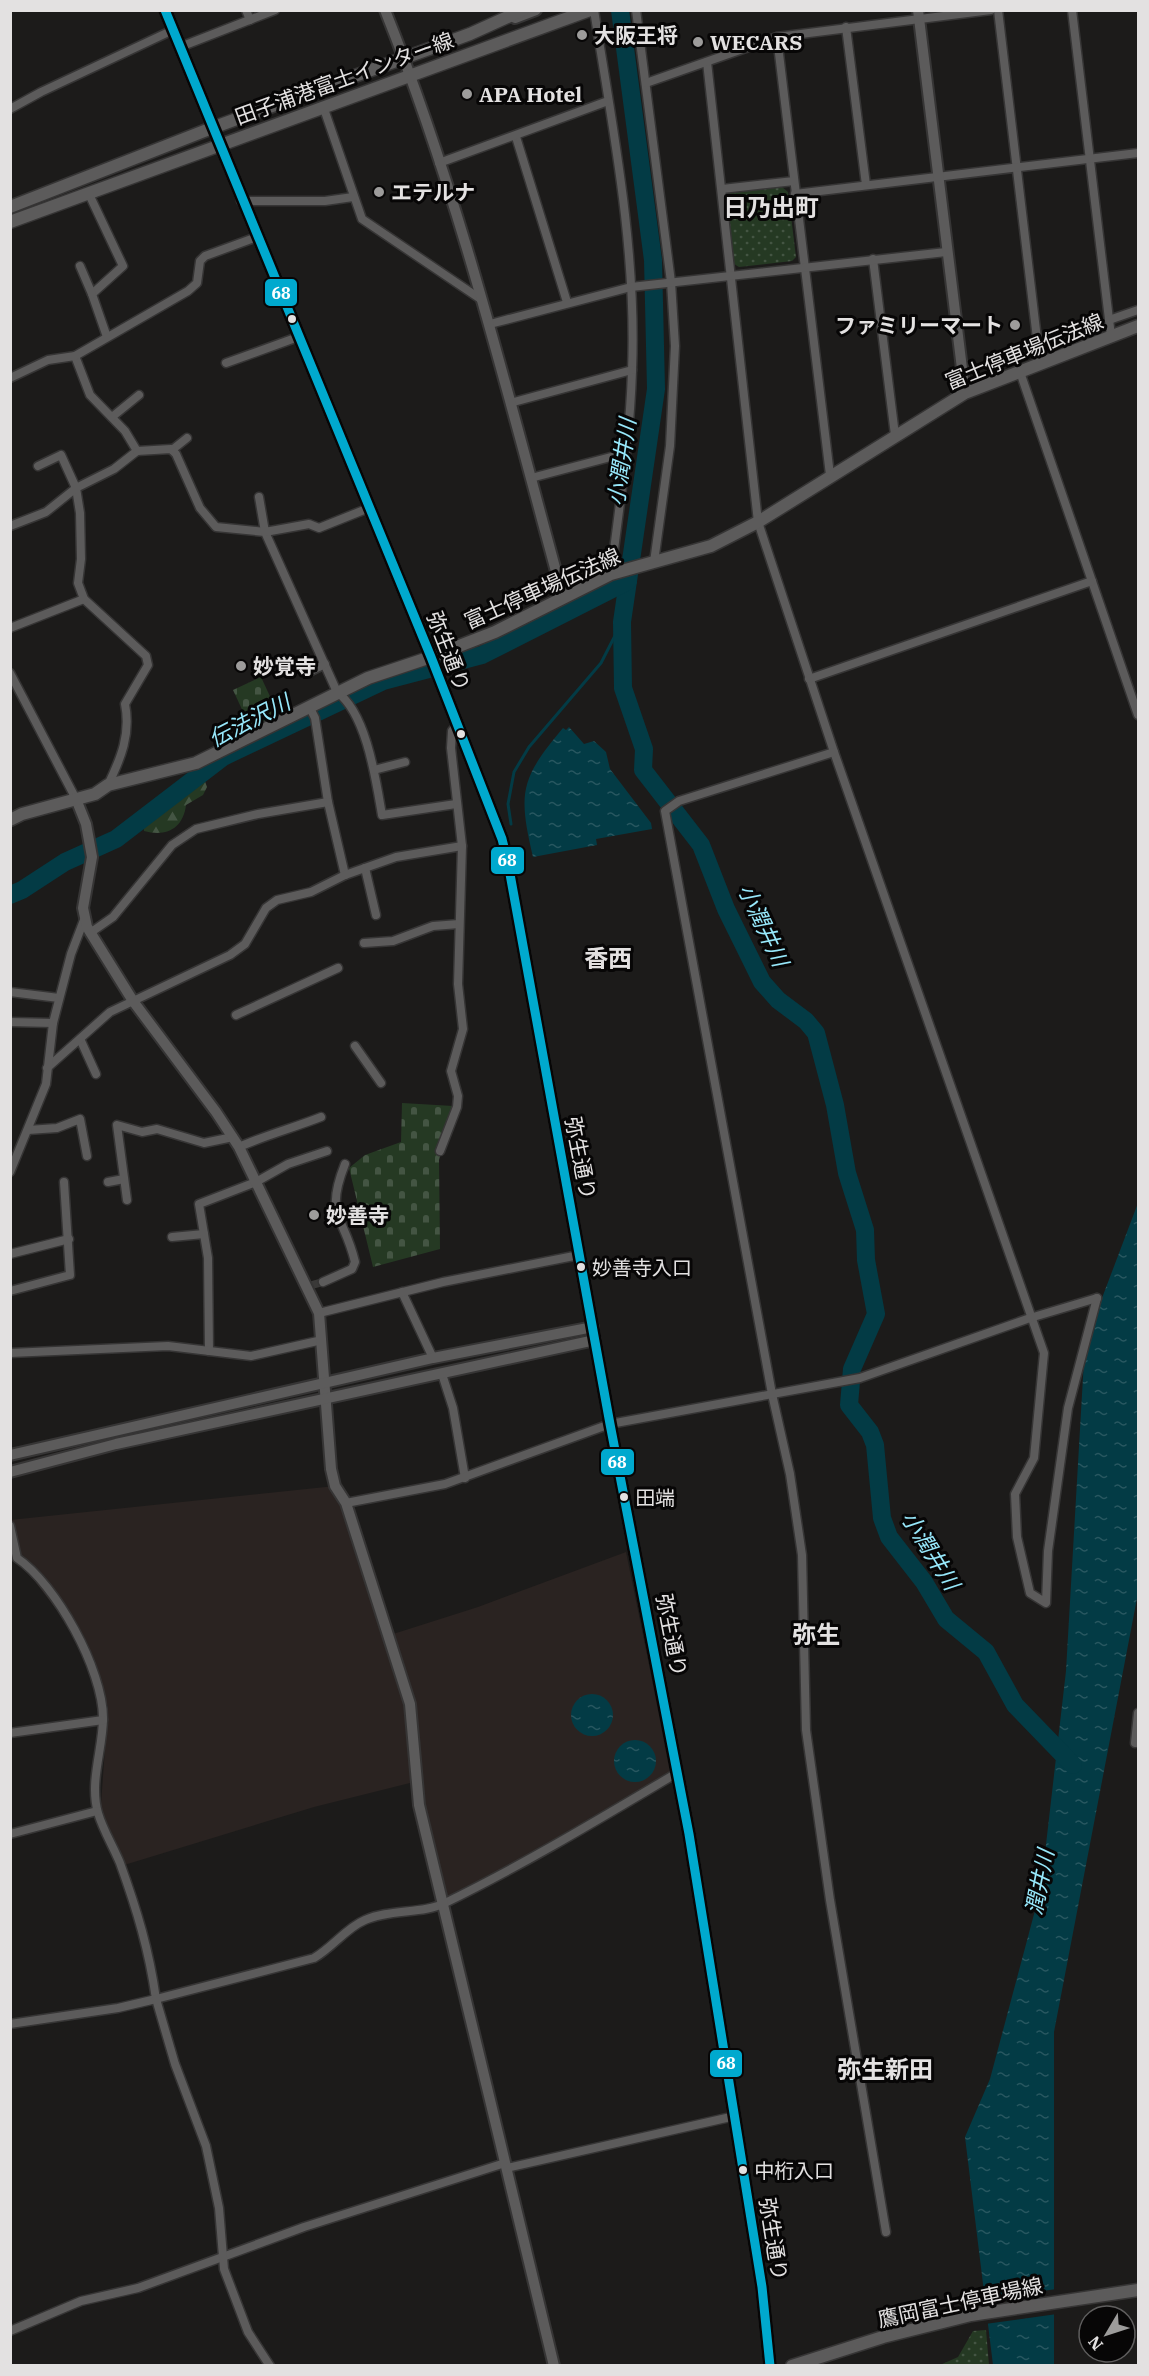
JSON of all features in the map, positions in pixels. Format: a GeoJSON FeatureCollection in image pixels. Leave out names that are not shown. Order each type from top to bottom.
{"type":"FeatureCollection","features":[{"type":"Feature","properties":{"kind":"main road","name":"田子浦港富士インター線"},"geometry":{"type":"LineString","coordinates":[[10,207],[212,128],[470,34],[523,10]]}},
{"type":"Feature","properties":{"kind":"main road","name":"田子浦港富士インター線"},"geometry":{"type":"LineString","coordinates":[[10,222],[323,106],[592,10]]}},
{"type":"Feature","properties":{"kind":"main road","name":"富士停車場伝法線"},"geometry":{"type":"LineString","coordinates":[[10,820],[22,814],[95,794],[108,785],[196,763],[312,713],[342,697],[368,678],[495,632],[615,573],[711,546],[758,522],[830,475],[965,393],[1138,326]]}},
{"type":"Feature","properties":{"kind":"main road","name":"鷹岡富士停車場線"},"geometry":{"type":"LineString","coordinates":[[792,2366],[883,2337],[978,2313],[1138,2290]]}},
{"type":"Feature","properties":{"kind":"street","name":"弥生通り"},"geometry":{"type":"LineString","coordinates":[[165,10],[431,657],[502,839],[677,1773],[762,2287],[770,2366]]}},
{"type":"Feature","properties":{"kind":"street"},"geometry":{"type":"LineString","coordinates":[[246,10],[250,20]]}},
{"type":"Feature","properties":{"kind":"street"},"geometry":{"type":"LineString","coordinates":[[180,47],[275,10]]}},
{"type":"Feature","properties":{"kind":"street"},"geometry":{"type":"LineString","coordinates":[[385,10],[411,76],[490,324],[563,597]]}},
{"type":"Feature","properties":{"kind":"street"},"geometry":{"type":"LineString","coordinates":[[470,34],[536,10]]}},
{"type":"Feature","properties":{"kind":"street"},"geometry":{"type":"LineString","coordinates":[[592,10],[608,101],[634,286],[632,370],[615,573]]}},
{"type":"Feature","properties":{"kind":"street"},"geometry":{"type":"LineString","coordinates":[[636,10],[675,346],[670,446],[654,562]]}},
{"type":"Feature","properties":{"kind":"street"},"geometry":{"type":"LineString","coordinates":[[646,83],[777,37],[919,14],[992,10]]}},
{"type":"Feature","properties":{"kind":"street"},"geometry":{"type":"LineString","coordinates":[[998,10],[1040,364]]}},
{"type":"Feature","properties":{"kind":"street"},"geometry":{"type":"LineString","coordinates":[[1072,10],[1112,336]]}},
{"type":"Feature","properties":{"kind":"street"},"geometry":{"type":"LineString","coordinates":[[919,14],[946,252],[965,393]]}},
{"type":"Feature","properties":{"kind":"street"},"geometry":{"type":"LineString","coordinates":[[846,27],[866,185]]}},
{"type":"Feature","properties":{"kind":"street"},"geometry":{"type":"LineString","coordinates":[[10,109],[173,30]]}},
{"type":"Feature","properties":{"kind":"street"},"geometry":{"type":"LineString","coordinates":[[777,37],[803,267],[830,475]]}},
{"type":"Feature","properties":{"kind":"street"},"geometry":{"type":"LineString","coordinates":[[346,1503],[436,1486],[465,1478],[610,1424],[860,1378],[1030,1318],[1098,1298],[1068,1408],[1048,1551],[1046,1603],[1030,1593],[1017,1537],[1015,1494],[1034,1458],[1044,1353],[1030,1318],[834,752],[758,522],[707,62]]}},
{"type":"Feature","properties":{"kind":"street"},"geometry":{"type":"LineString","coordinates":[[439,163],[516,137],[608,101]]}},
{"type":"Feature","properties":{"kind":"street"},"geometry":{"type":"LineString","coordinates":[[323,106],[362,219],[482,300]]}},
{"type":"Feature","properties":{"kind":"street"},"geometry":{"type":"LineString","coordinates":[[516,137],[567,302]]}},
{"type":"Feature","properties":{"kind":"street"},"geometry":{"type":"LineString","coordinates":[[795,194],[1017,170],[1138,153]]}},
{"type":"Feature","properties":{"kind":"street"},"geometry":{"type":"LineString","coordinates":[[722,189],[794,181]]}},
{"type":"Feature","properties":{"kind":"street"},"geometry":{"type":"LineString","coordinates":[[88,192],[123,266],[93,294]]}},
{"type":"Feature","properties":{"kind":"street"},"geometry":{"type":"LineString","coordinates":[[242,201],[325,201],[353,197]]}},
{"type":"Feature","properties":{"kind":"street"},"geometry":{"type":"LineString","coordinates":[[10,378],[48,360],[75,356],[189,291],[197,283],[200,261],[206,256],[257,237]]}},
{"type":"Feature","properties":{"kind":"street"},"geometry":{"type":"LineString","coordinates":[[490,324],[634,286],[946,252]]}},
{"type":"Feature","properties":{"kind":"street"},"geometry":{"type":"LineString","coordinates":[[873,259],[895,435]]}},
{"type":"Feature","properties":{"kind":"street"},"geometry":{"type":"LineString","coordinates":[[80,266],[93,294],[107,337]]}},
{"type":"Feature","properties":{"kind":"street"},"geometry":{"type":"LineString","coordinates":[[1109,320],[1138,310]]}},
{"type":"Feature","properties":{"kind":"street"},"geometry":{"type":"LineString","coordinates":[[225,363],[298,337]]}},
{"type":"Feature","properties":{"kind":"street"},"geometry":{"type":"LineString","coordinates":[[75,356],[90,395],[112,417],[137,452]]}},
{"type":"Feature","properties":{"kind":"street"},"geometry":{"type":"LineString","coordinates":[[510,402],[632,370]]}},
{"type":"Feature","properties":{"kind":"street"},"geometry":{"type":"LineString","coordinates":[[1020,372],[1138,716]]}},
{"type":"Feature","properties":{"kind":"street"},"geometry":{"type":"LineString","coordinates":[[112,417],[139,395]]}},
{"type":"Feature","properties":{"kind":"street"},"geometry":{"type":"LineString","coordinates":[[10,526],[46,512],[76,488],[114,469],[137,452],[172,450],[188,438]]}},
{"type":"Feature","properties":{"kind":"street"},"geometry":{"type":"LineString","coordinates":[[172,450],[209,522],[216,527],[227,530],[265,532],[309,524],[319,528],[369,507]]}},
{"type":"Feature","properties":{"kind":"street"},"geometry":{"type":"LineString","coordinates":[[531,478],[626,453]]}},
{"type":"Feature","properties":{"kind":"street"},"geometry":{"type":"LineString","coordinates":[[38,466],[62,455],[76,488],[81,536],[78,583],[84,599],[146,656],[148,665],[125,704],[129,724],[120,760],[108,785]]}},
{"type":"Feature","properties":{"kind":"street"},"geometry":{"type":"LineString","coordinates":[[259,497],[265,532],[325,664],[367,741],[382,815],[456,804]]}},
{"type":"Feature","properties":{"kind":"street"},"geometry":{"type":"LineString","coordinates":[[809,679],[1092,581]]}},
{"type":"Feature","properties":{"kind":"street"},"geometry":{"type":"LineString","coordinates":[[10,628],[84,599]]}},
{"type":"Feature","properties":{"kind":"street"},"geometry":{"type":"LineString","coordinates":[[311,670],[325,664]]}},
{"type":"Feature","properties":{"kind":"street"},"geometry":{"type":"LineString","coordinates":[[10,674],[76,799],[92,857],[86,881],[84,920],[71,954],[53,1023],[46,1084],[10,1172]]}},
{"type":"Feature","properties":{"kind":"street"},"geometry":{"type":"LineString","coordinates":[[312,713],[328,802],[345,875]]}},
{"type":"Feature","properties":{"kind":"street"},"geometry":{"type":"LineString","coordinates":[[440,1151],[457,1107],[458,1096],[451,1071],[463,1029],[459,1003],[462,846],[451,747],[452,731],[456,726]]}},
{"type":"Feature","properties":{"kind":"street"},"geometry":{"type":"LineString","coordinates":[[834,752],[679,801],[665,811],[772,1394],[790,1474],[802,1555],[806,1730],[830,1900],[886,2232]]}},
{"type":"Feature","properties":{"kind":"street"},"geometry":{"type":"LineString","coordinates":[[374,770],[405,762]]}},
{"type":"Feature","properties":{"kind":"street"},"geometry":{"type":"LineString","coordinates":[[90,933],[113,917],[172,845],[195,829],[258,814],[328,802]]}},
{"type":"Feature","properties":{"kind":"street"},"geometry":{"type":"LineString","coordinates":[[47,1068],[81,1041],[110,1012],[230,956],[244,944],[266,908],[277,900],[311,892],[345,875],[396,857],[462,846]]}},
{"type":"Feature","properties":{"kind":"street"},"geometry":{"type":"LineString","coordinates":[[365,868],[376,915]]}},
{"type":"Feature","properties":{"kind":"street"},"geometry":{"type":"LineString","coordinates":[[84,920],[134,1001],[236,1142],[310,1286],[319,1313],[331,1469],[335,1486],[346,1503],[410,1704],[419,1805],[554,2366]]}},
{"type":"Feature","properties":{"kind":"street"},"geometry":{"type":"LineString","coordinates":[[364,943],[393,941],[433,926],[459,924]]}},
{"type":"Feature","properties":{"kind":"street"},"geometry":{"type":"LineString","coordinates":[[236,1015],[339,968]]}},
{"type":"Feature","properties":{"kind":"street"},"geometry":{"type":"LineString","coordinates":[[10,992],[59,998]]}},
{"type":"Feature","properties":{"kind":"street"},"geometry":{"type":"LineString","coordinates":[[10,1022],[53,1023]]}},
{"type":"Feature","properties":{"kind":"street"},"geometry":{"type":"LineString","coordinates":[[81,1041],[96,1074]]}},
{"type":"Feature","properties":{"kind":"street"},"geometry":{"type":"LineString","coordinates":[[355,1046],[381,1083]]}},
{"type":"Feature","properties":{"kind":"street"},"geometry":{"type":"LineString","coordinates":[[127,1200],[117,1125],[142,1132],[157,1129],[204,1143],[236,1142],[274,1132],[283,1132],[321,1118]]}},
{"type":"Feature","properties":{"kind":"street"},"geometry":{"type":"LineString","coordinates":[[28,1130],[57,1128],[80,1119],[87,1156]]}},
{"type":"Feature","properties":{"kind":"street"},"geometry":{"type":"LineString","coordinates":[[209,1351],[208,1258],[199,1204],[256,1182],[288,1164],[327,1151]]}},
{"type":"Feature","properties":{"kind":"street"},"geometry":{"type":"LineString","coordinates":[[322,1282],[352,1269],[356,1262],[334,1208],[337,1186],[345,1164]]}},
{"type":"Feature","properties":{"kind":"street"},"geometry":{"type":"LineString","coordinates":[[108,1182],[124,1179]]}},
{"type":"Feature","properties":{"kind":"street"},"geometry":{"type":"LineString","coordinates":[[10,1291],[70,1275],[64,1182]]}},
{"type":"Feature","properties":{"kind":"street"},"geometry":{"type":"LineString","coordinates":[[172,1237],[204,1234]]}},
{"type":"Feature","properties":{"kind":"street"},"geometry":{"type":"LineString","coordinates":[[10,1254],[69,1239]]}},
{"type":"Feature","properties":{"kind":"street"},"geometry":{"type":"LineString","coordinates":[[319,1313],[402,1292],[579,1255]]}},
{"type":"Feature","properties":{"kind":"street"},"geometry":{"type":"LineString","coordinates":[[402,1292],[433,1358]]}},
{"type":"Feature","properties":{"kind":"street"},"geometry":{"type":"LineString","coordinates":[[10,1455],[433,1358],[592,1327]]}},
{"type":"Feature","properties":{"kind":"street"},"geometry":{"type":"LineString","coordinates":[[10,1353],[168,1346],[228,1355],[258,1355],[322,1340]]}},
{"type":"Feature","properties":{"kind":"street"},"geometry":{"type":"LineString","coordinates":[[10,1472],[116,1444],[595,1340]]}},
{"type":"Feature","properties":{"kind":"street"},"geometry":{"type":"LineString","coordinates":[[442,1374],[453,1408],[465,1478]]}},
{"type":"Feature","properties":{"kind":"street"},"geometry":{"type":"LineString","coordinates":[[10,1526],[14,1559],[29,1566],[55,1597],[78,1638],[96,1679],[104,1720],[96,1784],[98,1811],[121,1866],[143,1931],[151,1959],[156,1999],[176,2064],[206,2146],[219,2208],[222,2258],[236,2306],[248,2332],[270,2366]]}},
{"type":"Feature","properties":{"kind":"street"},"geometry":{"type":"LineString","coordinates":[[1135,1743],[1138,1713]]}},
{"type":"Feature","properties":{"kind":"street"},"geometry":{"type":"LineString","coordinates":[[10,1733],[104,1720]]}},
{"type":"Feature","properties":{"kind":"street"},"geometry":{"type":"LineString","coordinates":[[10,2024],[118,2008],[314,1958],[331,1948],[352,1926],[366,1919],[395,1911],[442,1905],[505,1873],[677,1773]]}},
{"type":"Feature","properties":{"kind":"street"},"geometry":{"type":"LineString","coordinates":[[10,1834],[98,1811]]}},
{"type":"Feature","properties":{"kind":"street"},"geometry":{"type":"LineString","coordinates":[[10,2331],[81,2301],[138,2288],[304,2227],[506,2165],[735,2116]]}},
{"type":"Feature","properties":{"kind":"shaded area"},"geometry":{"type":"Polygon","coordinates":[[[335,1486],[359,1566],[390,1635],[478,1607],[626,1552],[671,1772],[442,1905],[410,1783],[314,1807],[121,1866],[100,1818],[108,1706],[78,1638],[17,1558],[10,1520],[335,1486]]]}},
{"type":"Feature","properties":{"kind":"green space"},"geometry":{"type":"Polygon","coordinates":[[[782,187],[788,192],[796,257],[792,261],[739,267],[734,264],[726,197],[730,193],[782,187]]]}},
{"type":"Feature","properties":{"kind":"green space"},"geometry":{"type":"Polygon","coordinates":[[[261,677],[280,718],[252,731],[233,690],[261,677]]]}},
{"type":"Feature","properties":{"kind":"green space"},"geometry":{"type":"Polygon","coordinates":[[[202,773],[207,787],[203,795],[186,805],[177,825],[166,832],[144,831],[143,815],[175,784],[202,773]]]}},
{"type":"Feature","properties":{"kind":"green space"},"geometry":{"type":"Polygon","coordinates":[[[402,1103],[453,1106],[439,1160],[440,1249],[373,1267],[349,1168],[365,1155],[401,1142],[402,1103]]]}},
{"type":"Feature","properties":{"kind":"green space"},"geometry":{"type":"Polygon","coordinates":[[[986,2330],[989,2365],[940,2365],[958,2357],[973,2331],[986,2330]]]}},
{"type":"Feature","properties":{"kind":"water"},"geometry":{"type":"Polygon","coordinates":[[[569,727],[584,744],[594,741],[606,752],[610,769],[651,823],[652,829],[596,839],[597,845],[533,857],[525,817],[526,788],[538,761],[563,728],[566,730],[569,727]]]}},
{"type":"Feature","properties":{"kind":"water"},"geometry":{"type":"Polygon","coordinates":[[[1138,1203],[1138,1593],[1054,2032],[1054,2365],[993,2365],[965,2137],[990,2079],[1041,1888],[1066,1671],[1085,1343],[1138,1203]]]}},
{"type":"Feature","properties":{"kind":"water"},"geometry":{"type":"Polygon","coordinates":[[[592,1694],[600,1695],[607,1700],[612,1707],[612,1723],[607,1730],[600,1735],[592,1736],[584,1735],[577,1730],[572,1723],[571,1715],[572,1707],[577,1700],[584,1695],[592,1694]]]}},
{"type":"Feature","properties":{"kind":"water"},"geometry":{"type":"Polygon","coordinates":[[[635,1740],[643,1741],[650,1746],[655,1753],[655,1769],[650,1776],[643,1781],[635,1782],[627,1781],[620,1776],[615,1769],[614,1761],[615,1753],[620,1746],[627,1741],[635,1740]]]}},
{"type":"Feature","properties":{"kind":"pier"},"geometry":{"type":"Polygon","coordinates":[[[1057,2289],[1057,2314],[985,2324],[981,2299],[1057,2289]]]}},
{"type":"Feature","properties":{"kind":"waterway","name":"小潤井川"},"geometry":{"type":"LineString","coordinates":[[620,10],[653,260],[656,389],[622,622],[623,688],[644,749],[643,770],[701,845],[726,909],[762,982],[778,1000],[806,1021],[816,1033],[835,1105],[847,1173],[865,1230],[866,1260],[876,1314],[852,1369],[849,1405],[870,1432],[875,1445],[882,1518],[889,1537],[924,1582],[946,1619],[986,1652],[1015,1705],[1073,1765]]}},
{"type":"Feature","properties":{"kind":"waterway","name":"伝法沢川"},"geometry":{"type":"LineString","coordinates":[[10,895],[22,890],[65,862],[116,839],[223,757],[383,681],[482,655],[628,581]]}},
{"type":"Feature","properties":{"kind":"waterway"},"geometry":{"type":"LineString","coordinates":[[511,824],[508,804],[514,772],[529,747],[601,663],[622,622]]}},
{"type":"Feature","properties":{"kind":"tunnel"},"geometry":{"type":"LineString","coordinates":[[312,1285],[323,1282]]}},
{"type":"Feature","properties":{"kind":"transit line","name":"68"},"geometry":{"type":"LineString","coordinates":[[165,10],[431,657],[502,839],[610,1424],[689,1834],[762,2287],[770,2366]]}},
{"type":"Feature","properties":{"kind":"place","name":"大阪王将"},"geometry":{"type":"Point","coordinates":[582,35]}},
{"type":"Feature","properties":{"kind":"place","name":"WECARS"},"geometry":{"type":"Point","coordinates":[698,42]}},
{"type":"Feature","properties":{"kind":"place","name":"APA Hotel"},"geometry":{"type":"Point","coordinates":[467,94]}},
{"type":"Feature","properties":{"kind":"place","name":"エテルナ"},"geometry":{"type":"Point","coordinates":[379,192]}},
{"type":"Feature","properties":{"kind":"place","name":"ファミリーマート"},"geometry":{"type":"Point","coordinates":[1015,325]}},
{"type":"Feature","properties":{"kind":"place","name":"妙覚寺"},"geometry":{"type":"Point","coordinates":[241,666]}},
{"type":"Feature","properties":{"kind":"place","name":"妙善寺"},"geometry":{"type":"Point","coordinates":[314,1215]}},
{"type":"Feature","properties":{"kind":"place","name":"妙善寺入口"},"geometry":{"type":"Point","coordinates":[581,1267]}},
{"type":"Feature","properties":{"kind":"place","name":"田端"},"geometry":{"type":"Point","coordinates":[624,1497]}},
{"type":"Feature","properties":{"kind":"place","name":"中桁入口"},"geometry":{"type":"Point","coordinates":[743,2170]}},
{"type":"Feature","properties":{"kind":"district","name":"日乃出町"},"geometry":{"type":"Point","coordinates":[771,207]}},
{"type":"Feature","properties":{"kind":"district","name":"香西"},"geometry":{"type":"Point","coordinates":[608,958]}},
{"type":"Feature","properties":{"kind":"district","name":"弥生"},"geometry":{"type":"Point","coordinates":[816,1634]}},
{"type":"Feature","properties":{"kind":"district","name":"弥生新田"},"geometry":{"type":"Point","coordinates":[885,2069]}},
{"type":"Feature","properties":{"kind":"water label","name":"潤井川"},"geometry":{"type":"Point","coordinates":[1039,1882]}}]}
